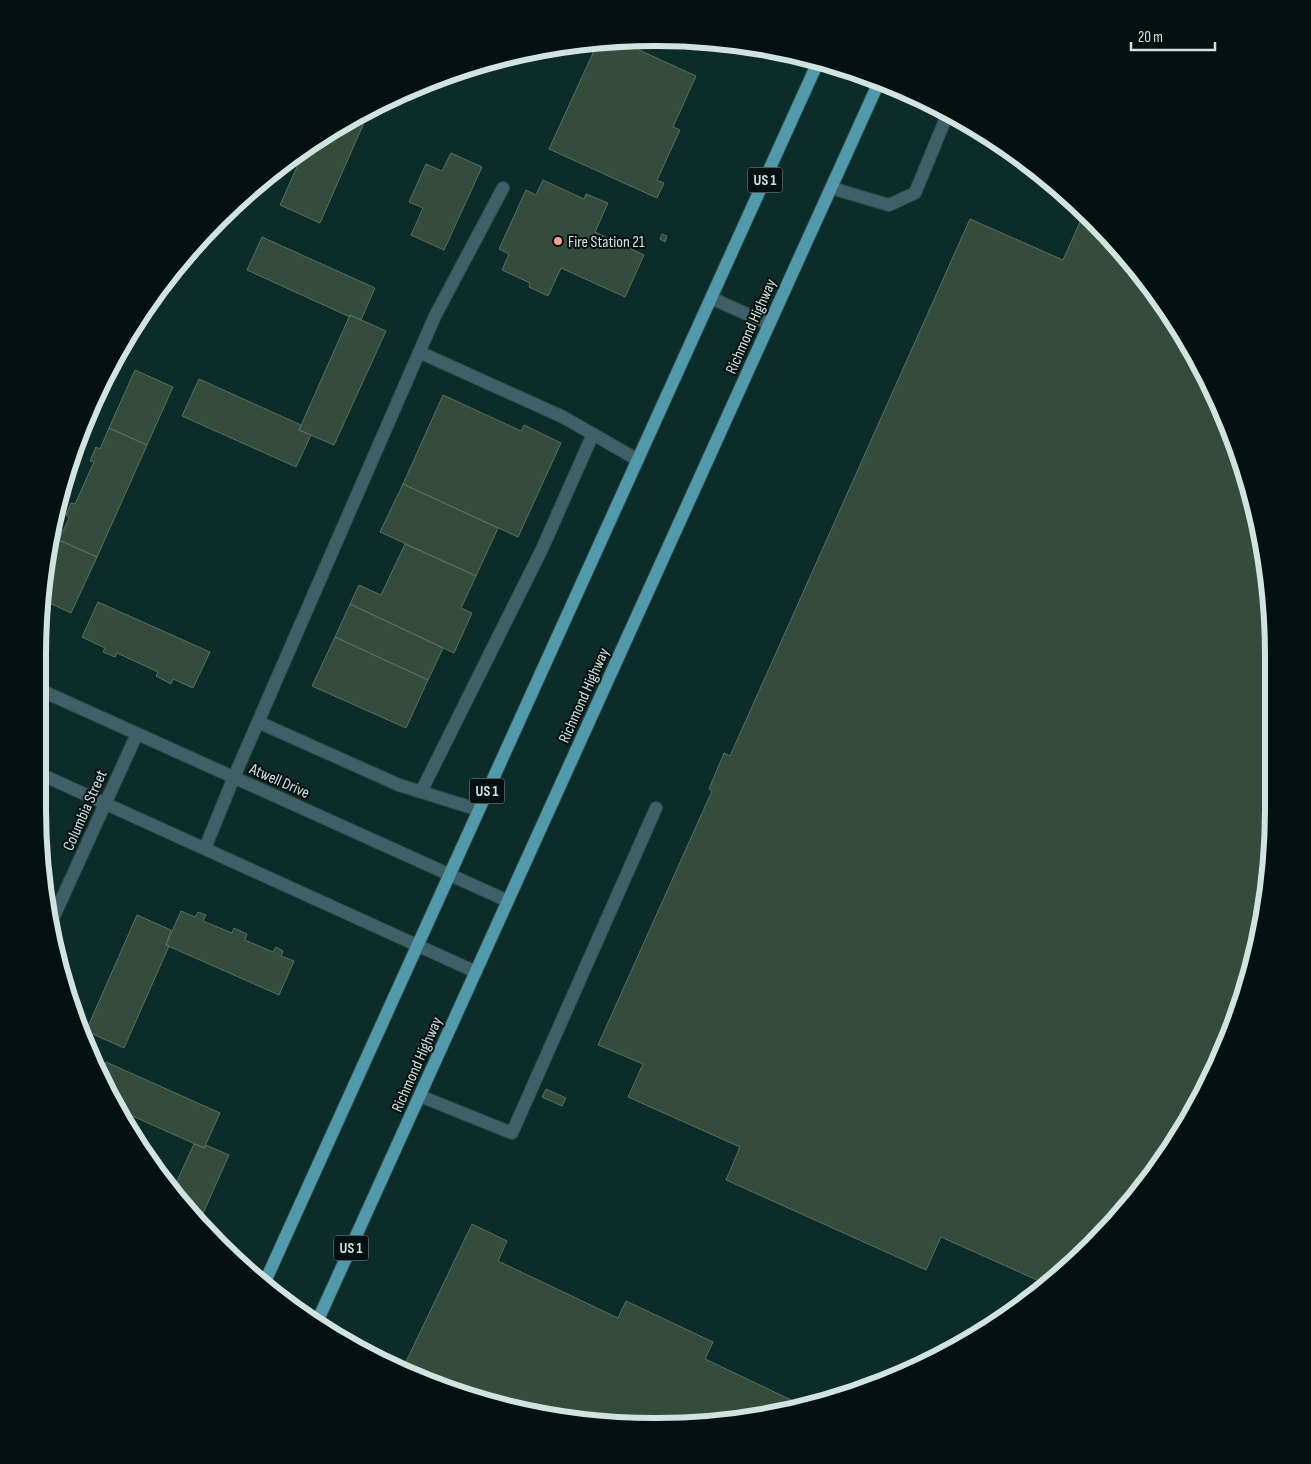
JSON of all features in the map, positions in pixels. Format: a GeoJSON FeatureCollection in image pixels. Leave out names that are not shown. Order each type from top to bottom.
{"type":"FeatureCollection","features":[{"type":"Feature","properties":{"kind":"main road","name":"US 1"},"geometry":{"type":"LineString","coordinates":[[267,1277],[815,68]]}},
{"type":"Feature","properties":{"kind":"main road","name":"Richmond Highway"},"geometry":{"type":"LineString","coordinates":[[319,1317],[876,88]]}},
{"type":"Feature","properties":{"kind":"street"},"geometry":{"type":"LineString","coordinates":[[830,188],[889,205],[914,193],[945,120]]}},
{"type":"Feature","properties":{"kind":"street"},"geometry":{"type":"LineString","coordinates":[[205,848],[234,777],[435,316],[503,188]]}},
{"type":"Feature","properties":{"kind":"street"},"geometry":{"type":"LineString","coordinates":[[711,298],[769,324]]}},
{"type":"Feature","properties":{"kind":"street"},"geometry":{"type":"LineString","coordinates":[[419,352],[563,417],[638,460]]}},
{"type":"Feature","properties":{"kind":"street"},"geometry":{"type":"LineString","coordinates":[[421,792],[542,549],[593,434]]}},
{"type":"Feature","properties":{"kind":"street","name":"Atwell Drive"},"geometry":{"type":"LineString","coordinates":[[46,693],[508,901]]}},
{"type":"Feature","properties":{"kind":"street"},"geometry":{"type":"LineString","coordinates":[[258,722],[399,785],[479,810]]}},
{"type":"Feature","properties":{"kind":"street","name":"Columbia Street"},"geometry":{"type":"LineString","coordinates":[[55,913],[137,734]]}},
{"type":"Feature","properties":{"kind":"street"},"geometry":{"type":"LineString","coordinates":[[46,777],[476,972]]}},
{"type":"Feature","properties":{"kind":"street"},"geometry":{"type":"LineString","coordinates":[[420,1096],[512,1133],[656,808]]}},
{"type":"Feature","properties":{"kind":"building"},"geometry":{"type":"Polygon","coordinates":[[[633,47],[696,76],[673,127],[680,130],[657,180],[664,183],[657,198],[549,149],[595,50],[633,47]]]}},
{"type":"Feature","properties":{"kind":"building"},"geometry":{"type":"Polygon","coordinates":[[[365,120],[320,223],[280,205],[299,162],[365,120]]]}},
{"type":"Feature","properties":{"kind":"building"},"geometry":{"type":"Polygon","coordinates":[[[451,153],[482,167],[444,250],[411,235],[423,208],[409,202],[426,164],[442,171],[451,153]]]}},
{"type":"Feature","properties":{"kind":"building","name":"Fire Station 21"},"geometry":{"type":"Polygon","coordinates":[[[543,180],[584,199],[586,194],[608,203],[595,232],[644,255],[625,297],[561,268],[548,296],[529,287],[530,283],[502,270],[509,254],[499,249],[526,190],[536,195],[543,180]]]}},
{"type":"Feature","properties":{"kind":"building"},"geometry":{"type":"Polygon","coordinates":[[[970,219],[1063,260],[1081,220],[1114,254],[1162,317],[1202,386],[1232,460],[1244,498],[1260,576],[1265,656],[1265,809],[1260,888],[1244,966],[1218,1042],[1202,1078],[1162,1147],[1139,1179],[1114,1210],[1086,1239],[1040,1281],[941,1237],[926,1270],[726,1180],[740,1147],[628,1097],[643,1064],[598,1045],[712,791],[709,789],[724,753],[730,756],[970,219]]]}},
{"type":"Feature","properties":{"kind":"building"},"geometry":{"type":"Polygon","coordinates":[[[662,234],[667,236],[665,242],[660,239],[662,234]]]}},
{"type":"Feature","properties":{"kind":"building"},"geometry":{"type":"Polygon","coordinates":[[[262,237],[375,288],[361,320],[350,315],[350,317],[247,270],[262,237]]]}},
{"type":"Feature","properties":{"kind":"building"},"geometry":{"type":"Polygon","coordinates":[[[350,315],[386,331],[334,445],[299,430],[350,315]]]}},
{"type":"Feature","properties":{"kind":"building"},"geometry":{"type":"Polygon","coordinates":[[[135,370],[173,387],[147,445],[109,428],[135,370]]]}},
{"type":"Feature","properties":{"kind":"building"},"geometry":{"type":"Polygon","coordinates":[[[199,379],[301,425],[299,430],[311,435],[296,467],[182,416],[199,379]]]}},
{"type":"Feature","properties":{"kind":"building"},"geometry":{"type":"Polygon","coordinates":[[[443,395],[521,431],[524,425],[561,443],[518,537],[403,484],[443,395]]]}},
{"type":"Feature","properties":{"kind":"building"},"geometry":{"type":"Polygon","coordinates":[[[109,428],[147,445],[97,557],[59,540],[69,518],[66,515],[71,503],[75,504],[94,462],[90,461],[96,447],[100,449],[109,428]]]}},
{"type":"Feature","properties":{"kind":"building"},"geometry":{"type":"Polygon","coordinates":[[[403,484],[498,528],[476,576],[380,532],[403,484]]]}},
{"type":"Feature","properties":{"kind":"building"},"geometry":{"type":"Polygon","coordinates":[[[59,540],[97,557],[71,613],[49,603],[56,546],[59,540]]]}},
{"type":"Feature","properties":{"kind":"building"},"geometry":{"type":"Polygon","coordinates":[[[405,544],[476,576],[461,608],[472,613],[454,653],[350,604],[359,585],[381,595],[405,544]]]}},
{"type":"Feature","properties":{"kind":"building"},"geometry":{"type":"Polygon","coordinates":[[[98,602],[210,652],[193,688],[173,679],[171,684],[156,676],[158,672],[117,653],[115,657],[103,652],[105,648],[82,637],[98,602]]]}},
{"type":"Feature","properties":{"kind":"building"},"geometry":{"type":"Polygon","coordinates":[[[350,604],[443,648],[428,680],[335,637],[350,604]]]}},
{"type":"Feature","properties":{"kind":"building"},"geometry":{"type":"Polygon","coordinates":[[[335,637],[428,680],[406,728],[312,686],[335,637]]]}},
{"type":"Feature","properties":{"kind":"building"},"geometry":{"type":"Polygon","coordinates":[[[181,911],[195,917],[198,912],[206,915],[203,921],[232,933],[234,928],[247,934],[245,940],[273,952],[276,947],[283,951],[281,956],[294,961],[279,995],[166,945],[181,911]]]}},
{"type":"Feature","properties":{"kind":"building"},"geometry":{"type":"Polygon","coordinates":[[[137,915],[171,930],[166,945],[169,946],[124,1048],[90,1033],[88,1027],[137,915]]]}},
{"type":"Feature","properties":{"kind":"building"},"geometry":{"type":"Polygon","coordinates":[[[106,1062],[220,1113],[204,1148],[129,1114],[104,1067],[106,1062]]]}},
{"type":"Feature","properties":{"kind":"building"},"geometry":{"type":"Polygon","coordinates":[[[546,1089],[566,1098],[562,1106],[542,1097],[546,1089]]]}},
{"type":"Feature","properties":{"kind":"building"},"geometry":{"type":"Polygon","coordinates":[[[194,1144],[204,1148],[206,1145],[229,1155],[202,1215],[176,1184],[194,1144]]]}},
{"type":"Feature","properties":{"kind":"building"},"geometry":{"type":"Polygon","coordinates":[[[472,1224],[507,1241],[498,1261],[618,1318],[626,1301],[713,1342],[705,1359],[794,1401],[735,1413],[695,1416],[656,1418],[576,1413],[498,1397],[460,1385],[405,1363],[472,1224]]]}},
{"type":"Feature","properties":{"kind":"place","name":"Fire Station 21"},"geometry":{"type":"Point","coordinates":[558,241]}}]}
